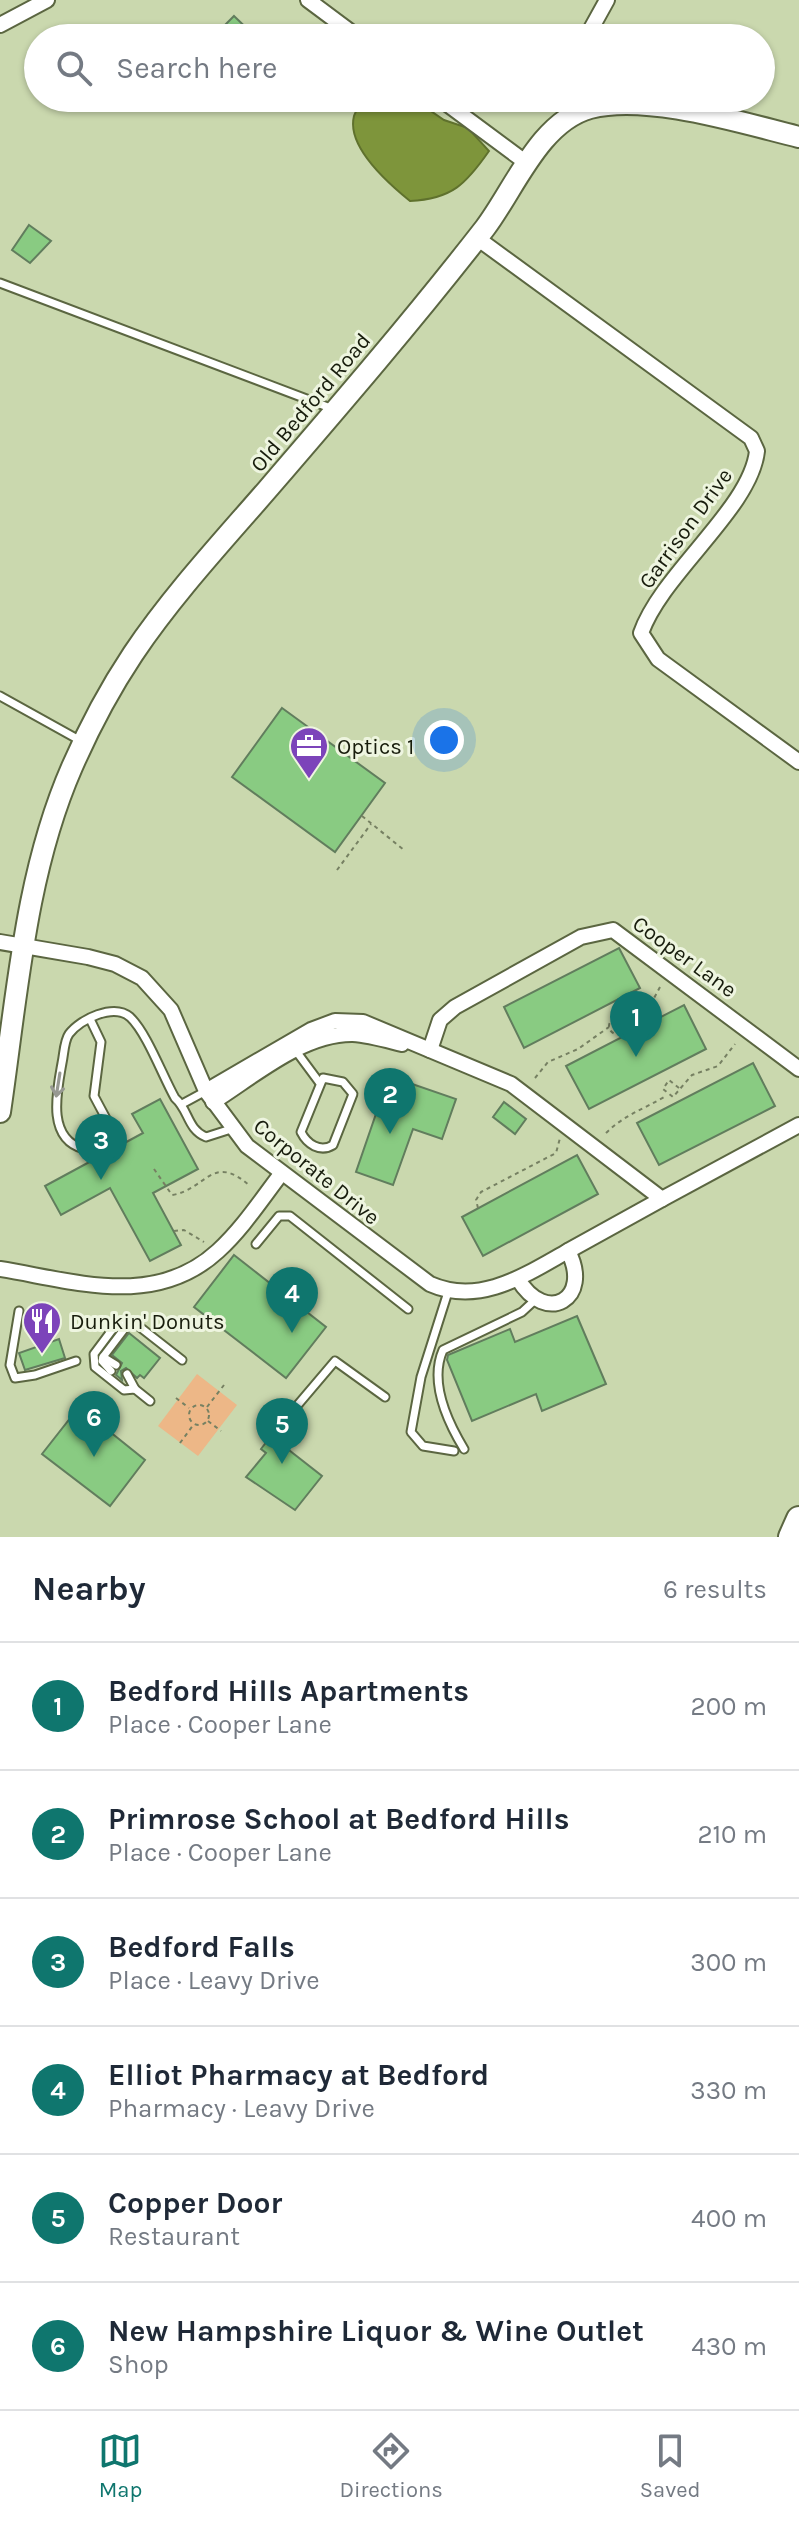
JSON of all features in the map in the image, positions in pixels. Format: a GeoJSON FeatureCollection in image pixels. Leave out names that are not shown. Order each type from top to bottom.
{"type":"FeatureCollection","features":[{"type":"Feature","properties":{"kind":"main road"},"geometry":{"type":"LineString","coordinates":[[791,1537],[799,1519]]}},
{"type":"Feature","properties":{"kind":"street"},"geometry":{"type":"LineString","coordinates":[[0,25],[47,0]]}},
{"type":"Feature","properties":{"kind":"street"},"geometry":{"type":"LineString","coordinates":[[308,0],[340,24]]}},
{"type":"Feature","properties":{"kind":"street"},"geometry":{"type":"LineString","coordinates":[[594,24],[607,0]]}},
{"type":"Feature","properties":{"kind":"street"},"geometry":{"type":"LineString","coordinates":[[458,112],[528,164]]}},
{"type":"Feature","properties":{"kind":"street","name":"Old Bedford Road"},"geometry":{"type":"LineString","coordinates":[[0,1112],[23,946],[42,855],[83,742],[132,655],[159,618],[477,238],[551,135],[577,112]]}},
{"type":"Feature","properties":{"kind":"street","name":"Old Bedford Road"},"geometry":{"type":"LineString","coordinates":[[689,112],[745,122],[799,137]]}},
{"type":"Feature","properties":{"kind":"street","name":"Garrison Drive"},"geometry":{"type":"LineString","coordinates":[[477,238],[751,438],[757,451],[749,480],[661,596],[641,633],[658,659],[799,762]]}},
{"type":"Feature","properties":{"kind":"street","name":"Cooper Lane"},"geometry":{"type":"LineString","coordinates":[[430,1050],[440,1020],[455,1007],[581,937],[613,930],[799,1069]]}},
{"type":"Feature","properties":{"kind":"street"},"geometry":{"type":"LineString","coordinates":[[0,942],[23,946]]}},
{"type":"Feature","properties":{"kind":"street","name":"Corporate Drive"},"geometry":{"type":"LineString","coordinates":[[23,946],[115,964],[142,978],[171,1010],[209,1096],[231,1129],[281,1174],[403,1266],[448,1292]]}},
{"type":"Feature","properties":{"kind":"street"},"geometry":{"type":"LineString","coordinates":[[209,1096],[289,1040],[335,1021],[377,1026],[511,1084],[662,1199]]}},
{"type":"Feature","properties":{"kind":"street"},"geometry":{"type":"LineString","coordinates":[[209,1096],[327,1037],[350,1034],[430,1050]]}},
{"type":"Feature","properties":{"kind":"street"},"geometry":{"type":"LineString","coordinates":[[448,1292],[481,1291],[518,1279],[799,1125]]}},
{"type":"Feature","properties":{"kind":"street"},"geometry":{"type":"LineString","coordinates":[[0,1269],[115,1289],[163,1283],[192,1270],[220,1249],[281,1174]]}},
{"type":"Feature","properties":{"kind":"street"},"geometry":{"type":"LineString","coordinates":[[518,1279],[535,1300],[557,1303],[573,1292],[577,1274],[568,1251]]}},
{"type":"Feature","properties":{"kind":"lane"},"geometry":{"type":"LineString","coordinates":[[0,283],[335,410]]}},
{"type":"Feature","properties":{"kind":"lane"},"geometry":{"type":"LineString","coordinates":[[0,696],[83,742]]}},
{"type":"Feature","properties":{"kind":"lane"},"geometry":{"type":"LineString","coordinates":[[90,1019],[101,1042],[94,1096],[110,1126],[103,1138],[84,1149],[71,1144],[60,1125],[55,1107],[68,1035],[90,1019],[111,1011],[130,1017],[175,1098],[182,1104],[187,1120],[200,1135],[214,1137],[231,1129]]}},
{"type":"Feature","properties":{"kind":"lane"},"geometry":{"type":"LineString","coordinates":[[296,1051],[319,1082]]}},
{"type":"Feature","properties":{"kind":"lane"},"geometry":{"type":"LineString","coordinates":[[323,1078],[343,1082],[353,1094],[333,1145],[323,1149],[312,1145],[301,1132],[319,1082],[323,1078]]}},
{"type":"Feature","properties":{"kind":"lane"},"geometry":{"type":"LineString","coordinates":[[182,1104],[209,1096]]}},
{"type":"Feature","properties":{"kind":"lane"},"geometry":{"type":"LineString","coordinates":[[256,1244],[279,1216],[290,1216],[408,1309]]}},
{"type":"Feature","properties":{"kind":"lane"},"geometry":{"type":"LineString","coordinates":[[448,1292],[421,1377],[411,1432],[423,1446],[454,1451]]}},
{"type":"Feature","properties":{"kind":"lane"},"geometry":{"type":"LineString","coordinates":[[464,1449],[443,1407],[440,1362],[443,1350],[522,1312],[535,1300]]}},
{"type":"Feature","properties":{"kind":"lane"},"geometry":{"type":"LineString","coordinates":[[19,1311],[10,1365],[15,1378],[24,1378],[76,1361]]}},
{"type":"Feature","properties":{"kind":"lane"},"geometry":{"type":"LineString","coordinates":[[114,1368],[102,1361],[103,1357],[125,1328],[126,1321]]}},
{"type":"Feature","properties":{"kind":"lane"},"geometry":{"type":"LineString","coordinates":[[135,1389],[124,1390],[95,1367],[93,1360],[112,1330],[126,1321],[136,1324],[182,1360]]}},
{"type":"Feature","properties":{"kind":"lane"},"geometry":{"type":"LineString","coordinates":[[290,1414],[335,1361],[385,1397]]}},
{"type":"Feature","properties":{"kind":"lane"},"geometry":{"type":"LineString","coordinates":[[124,1377],[150,1401]]}},
{"type":"Feature","properties":{"kind":"path"},"geometry":{"type":"LineString","coordinates":[[362,816],[404,850]]}},
{"type":"Feature","properties":{"kind":"path"},"geometry":{"type":"LineString","coordinates":[[337,870],[371,824]]}},
{"type":"Feature","properties":{"kind":"path"},"geometry":{"type":"LineString","coordinates":[[622,1020],[652,1002],[660,987]]}},
{"type":"Feature","properties":{"kind":"path"},"geometry":{"type":"LineString","coordinates":[[535,1078],[548,1062],[578,1049],[609,1027],[615,1017],[622,1020],[625,1029],[619,1034],[609,1027]]}},
{"type":"Feature","properties":{"kind":"path"},"geometry":{"type":"LineString","coordinates":[[679,1088],[669,1080],[663,1089],[673,1097],[692,1075],[718,1066],[735,1044]]}},
{"type":"Feature","properties":{"kind":"path"},"geometry":{"type":"LineString","coordinates":[[606,1133],[622,1117],[644,1109],[667,1095]]}},
{"type":"Feature","properties":{"kind":"path"},"geometry":{"type":"LineString","coordinates":[[478,1208],[476,1200],[481,1192],[556,1153],[562,1133]]}},
{"type":"Feature","properties":{"kind":"path"},"geometry":{"type":"LineString","coordinates":[[154,1169],[165,1190],[172,1195],[189,1190],[200,1178],[223,1172],[235,1174],[250,1186]]}},
{"type":"Feature","properties":{"kind":"path"},"geometry":{"type":"LineString","coordinates":[[174,1231],[184,1230],[204,1243]]}},
{"type":"Feature","properties":{"kind":"path"},"geometry":{"type":"LineString","coordinates":[[207,1421],[206,1408],[224,1385]]}},
{"type":"Feature","properties":{"kind":"path"},"geometry":{"type":"LineString","coordinates":[[176,1398],[190,1409]]}},
{"type":"Feature","properties":{"kind":"path"},"geometry":{"type":"LineString","coordinates":[[194,1424],[189,1416],[190,1409],[197,1404],[206,1408]]}},
{"type":"Feature","properties":{"kind":"path"},"geometry":{"type":"LineString","coordinates":[[180,1443],[194,1424],[207,1421],[221,1431]]}},
{"type":"Feature","properties":{"kind":"shaded area"},"geometry":{"type":"Polygon","coordinates":[[[356,112],[432,112],[444,120],[468,128],[489,151],[457,188],[437,197],[410,201],[391,185],[363,152],[353,128],[356,112]]]}},
{"type":"Feature","properties":{"kind":"shaded area"},"geometry":{"type":"Polygon","coordinates":[[[197,1374],[237,1405],[198,1456],[158,1426],[197,1374]]]}},
{"type":"Feature","properties":{"kind":"building"},"geometry":{"type":"Polygon","coordinates":[[[234,16],[242,24],[226,24],[234,16]]]}},
{"type":"Feature","properties":{"kind":"building"},"geometry":{"type":"Polygon","coordinates":[[[29,225],[51,241],[30,263],[12,250],[29,225]]]}},
{"type":"Feature","properties":{"kind":"building","name":"Optics 1"},"geometry":{"type":"Polygon","coordinates":[[[282,708],[385,783],[335,852],[232,777],[282,708]]]}},
{"type":"Feature","properties":{"kind":"building"},"geometry":{"type":"Polygon","coordinates":[[[619,948],[640,988],[524,1048],[504,1007],[619,948]]]}},
{"type":"Feature","properties":{"kind":"building"},"geometry":{"type":"Polygon","coordinates":[[[684,1005],[706,1049],[589,1109],[566,1066],[684,1005]]]}},
{"type":"Feature","properties":{"kind":"building"},"geometry":{"type":"Polygon","coordinates":[[[753,1063],[775,1106],[659,1165],[637,1123],[753,1063]]]}},
{"type":"Feature","properties":{"kind":"building"},"geometry":{"type":"Polygon","coordinates":[[[389,1076],[456,1099],[442,1139],[413,1129],[393,1185],[356,1172],[389,1076]]]}},
{"type":"Feature","properties":{"kind":"building"},"geometry":{"type":"Polygon","coordinates":[[[160,1099],[198,1169],[153,1193],[181,1245],[150,1261],[110,1188],[61,1215],[45,1186],[143,1133],[132,1114],[160,1099]]]}},
{"type":"Feature","properties":{"kind":"building"},"geometry":{"type":"Polygon","coordinates":[[[504,1102],[526,1119],[515,1134],[493,1117],[504,1102]]]}},
{"type":"Feature","properties":{"kind":"building"},"geometry":{"type":"Polygon","coordinates":[[[577,1155],[598,1194],[483,1256],[462,1217],[577,1155]]]}},
{"type":"Feature","properties":{"kind":"building"},"geometry":{"type":"Polygon","coordinates":[[[234,1255],[326,1327],[286,1378],[194,1307],[234,1255]]]}},
{"type":"Feature","properties":{"kind":"building"},"geometry":{"type":"Polygon","coordinates":[[[577,1316],[606,1384],[542,1411],[536,1394],[472,1421],[447,1360],[448,1355],[510,1329],[515,1342],[577,1316]]]}},
{"type":"Feature","properties":{"kind":"building"},"geometry":{"type":"Polygon","coordinates":[[[129,1333],[160,1358],[144,1378],[140,1375],[137,1378],[126,1368],[121,1371],[122,1380],[116,1375],[122,1363],[112,1355],[129,1333]]]}},
{"type":"Feature","properties":{"kind":"building","name":"Dunkin' Donuts"},"geometry":{"type":"Polygon","coordinates":[[[59,1339],[65,1358],[25,1370],[19,1353],[59,1339]]]}},
{"type":"Feature","properties":{"kind":"building"},"geometry":{"type":"Polygon","coordinates":[[[79,1407],[145,1460],[110,1506],[42,1454],[79,1407]]]}},
{"type":"Feature","properties":{"kind":"building"},"geometry":{"type":"Polygon","coordinates":[[[271,1436],[322,1476],[295,1510],[246,1477],[266,1453],[261,1449],[271,1436]]]}},
{"type":"Feature","properties":{"kind":"place","name":"Optics 1"},"geometry":{"type":"Point","coordinates":[309,780]}},
{"type":"Feature","properties":{"kind":"place","name":"Bedford Hills Apartments"},"geometry":{"type":"Point","coordinates":[636,1057]}},
{"type":"Feature","properties":{"kind":"place","name":"Primrose School at Bedford Hills"},"geometry":{"type":"Point","coordinates":[390,1134]}},
{"type":"Feature","properties":{"kind":"place","name":"Bedford Falls"},"geometry":{"type":"Point","coordinates":[101,1180]}},
{"type":"Feature","properties":{"kind":"place","name":"Elliot Pharmacy at Bedford"},"geometry":{"type":"Point","coordinates":[292,1333]}},
{"type":"Feature","properties":{"kind":"place","name":"Dunkin' Donuts"},"geometry":{"type":"Point","coordinates":[42,1355]}},
{"type":"Feature","properties":{"kind":"place","name":"New Hampshire Liquor & Wine Outlet"},"geometry":{"type":"Point","coordinates":[94,1457]}},
{"type":"Feature","properties":{"kind":"place","name":"Copper Door"},"geometry":{"type":"Point","coordinates":[282,1464]}}]}
